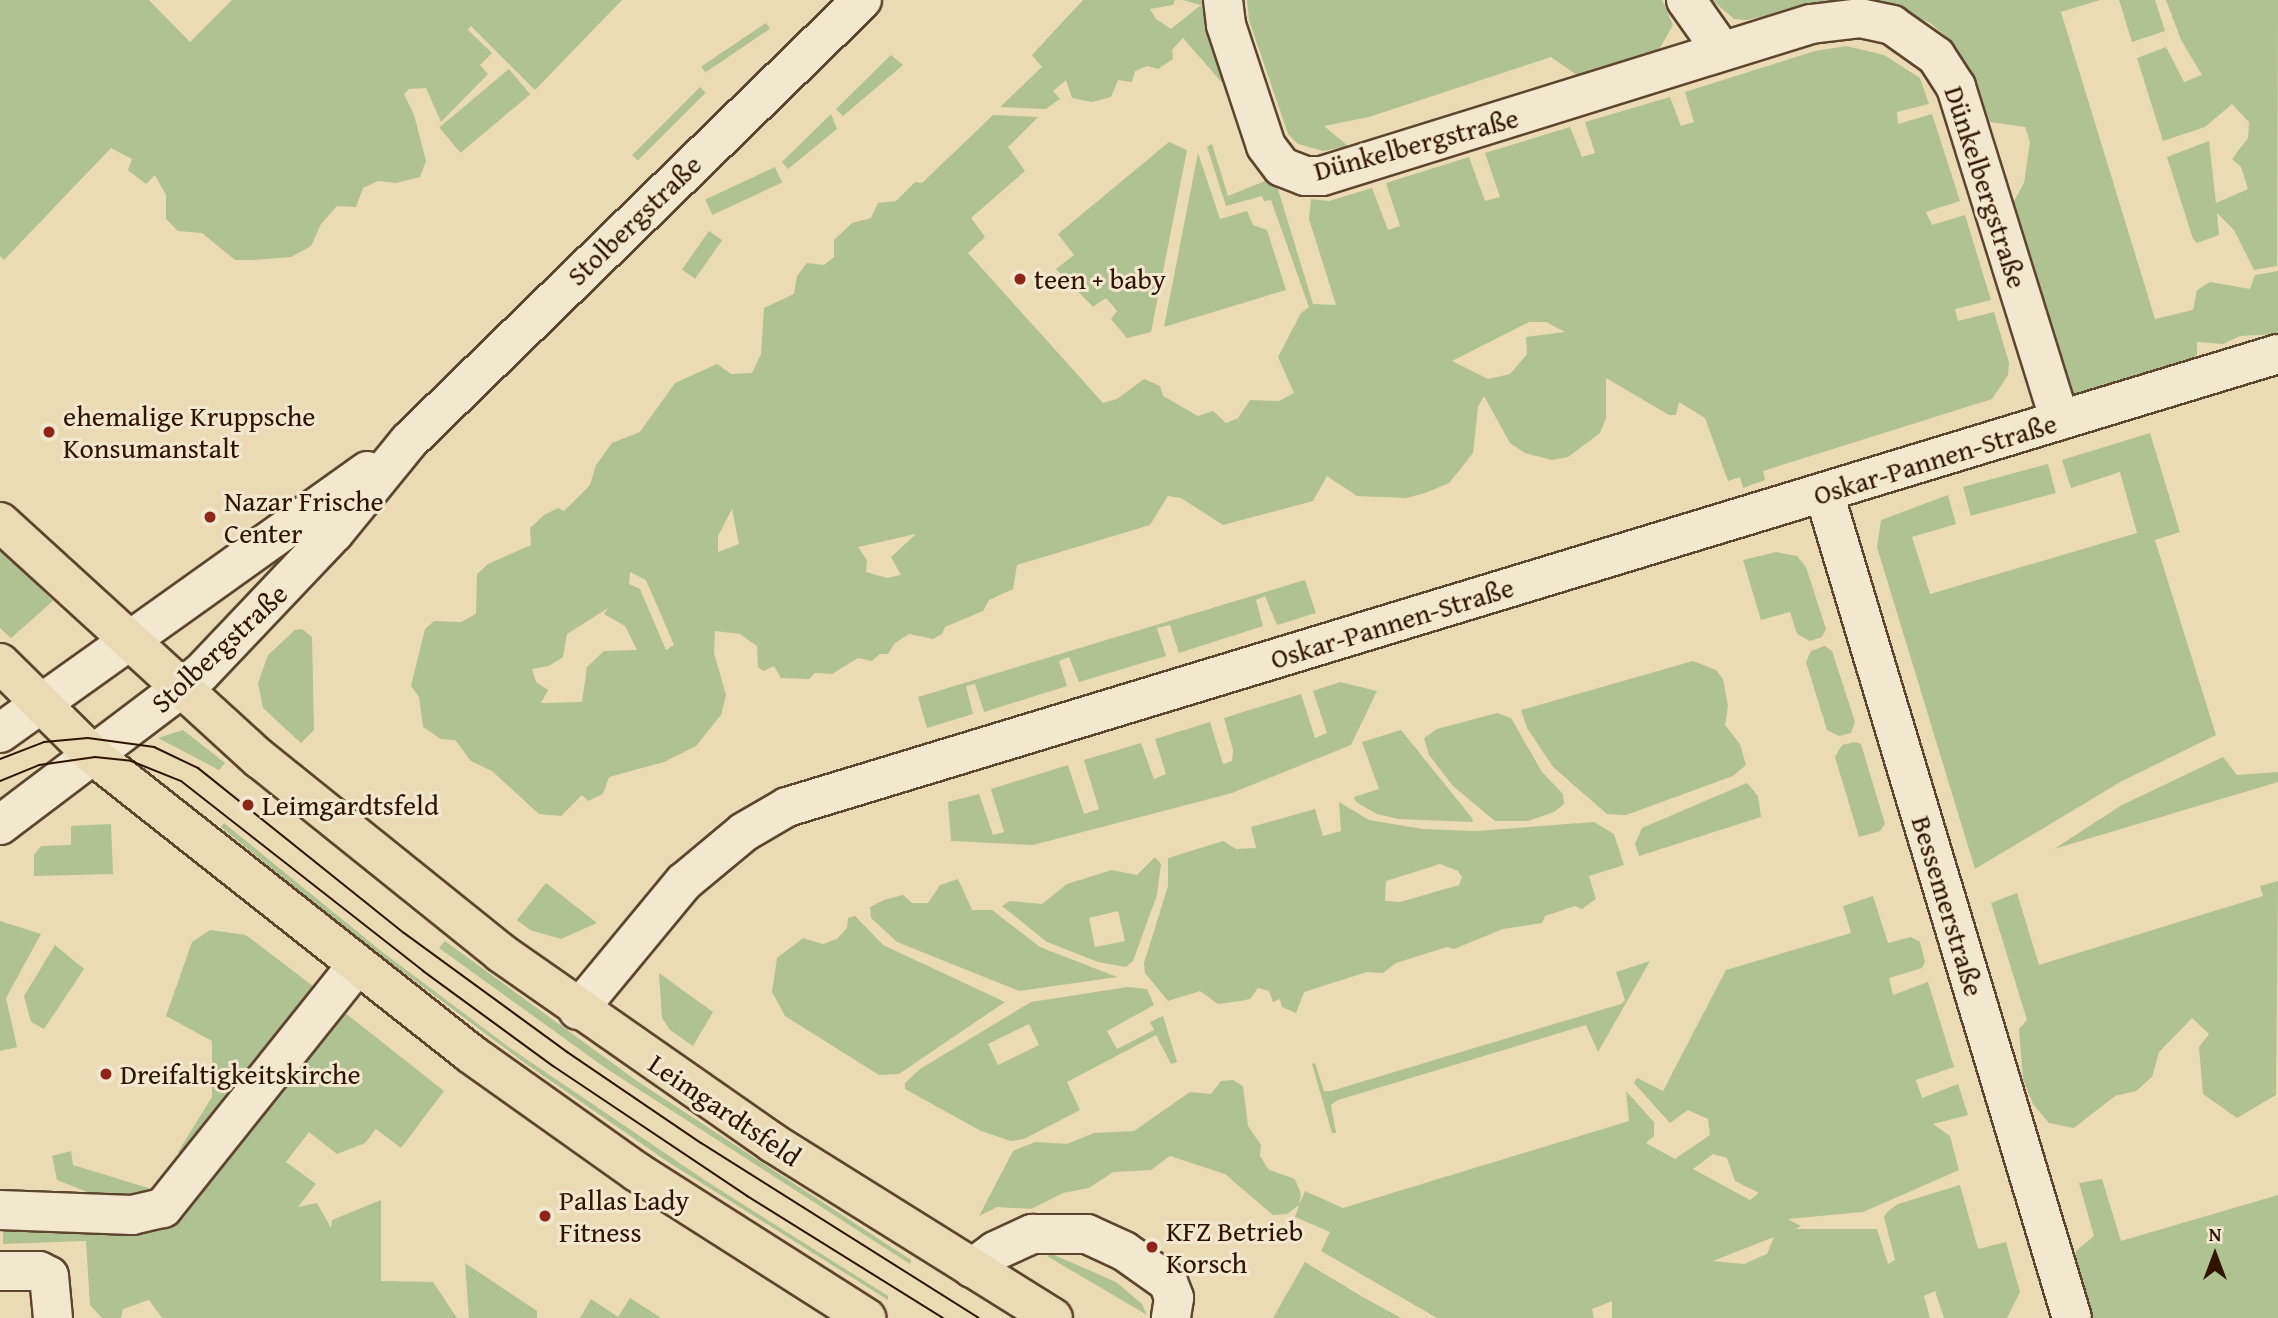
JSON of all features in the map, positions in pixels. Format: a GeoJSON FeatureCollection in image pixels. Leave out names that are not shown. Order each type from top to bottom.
{"type":"FeatureCollection","features":[{"type":"Feature","properties":{"kind":"main road","name":"Leimgardtsfeld"},"geometry":{"type":"LineString","coordinates":[[0,522],[288,782],[578,1010],[773,1143],[1053,1318]]}},
{"type":"Feature","properties":{"kind":"main road"},"geometry":{"type":"LineString","coordinates":[[0,663],[96,757],[357,965],[626,1164],[866,1318]]}},
{"type":"Feature","properties":{"kind":"street","name":"Stolbergstraße"},"geometry":{"type":"LineString","coordinates":[[0,825],[96,757],[184,687],[334,533],[408,441],[862,0]]}},
{"type":"Feature","properties":{"kind":"street","name":"Dünkelbergstraße"},"geometry":{"type":"LineString","coordinates":[[1223,0],[1226,25],[1266,146],[1282,167],[1306,176],[1322,176],[1811,24],[1860,18],[1892,25],[1936,56],[1967,116],[2060,420]]}},
{"type":"Feature","properties":{"kind":"street"},"geometry":{"type":"LineString","coordinates":[[1686,0],[1722,51]]}},
{"type":"Feature","properties":{"kind":"street","name":"Oskar-Pannen-Straße"},"geometry":{"type":"LineString","coordinates":[[578,1010],[684,882],[744,831],[787,807],[2278,354]]}},
{"type":"Feature","properties":{"kind":"street","name":"Stolbergstraße"},"geometry":{"type":"LineString","coordinates":[[0,733],[408,441]]}},
{"type":"Feature","properties":{"kind":"street","name":"Bessemerstraße"},"geometry":{"type":"LineString","coordinates":[[1824,493],[2072,1318]]}},
{"type":"Feature","properties":{"kind":"street"},"geometry":{"type":"LineString","coordinates":[[0,1210],[132,1215],[163,1208],[357,965]]}},
{"type":"Feature","properties":{"kind":"street"},"geometry":{"type":"LineString","coordinates":[[972,1268],[995,1251],[1032,1234],[1087,1234],[1124,1251],[1168,1282],[1174,1298],[1171,1318]]}},
{"type":"Feature","properties":{"kind":"street"},"geometry":{"type":"LineString","coordinates":[[0,1271],[39,1271],[49,1276],[53,1318]]}},
{"type":"Feature","properties":{"kind":"green space"},"geometry":{"type":"Polygon","coordinates":[[[0,0],[149,0],[190,42],[232,0],[622,0],[535,90],[471,26],[468,30],[492,53],[480,65],[488,74],[441,122],[426,88],[409,89],[404,94],[414,115],[426,161],[420,177],[396,183],[378,181],[363,188],[356,207],[337,206],[321,224],[311,246],[291,257],[235,260],[202,233],[178,231],[166,219],[166,195],[155,175],[146,184],[128,170],[132,159],[111,148],[4,260],[0,256],[0,0]]]}},
{"type":"Feature","properties":{"kind":"green space"},"geometry":{"type":"Polygon","coordinates":[[[1083,0],[1175,0],[1173,5],[1150,9],[1156,19],[1171,29],[1201,5],[1231,85],[1225,86],[1183,38],[1172,50],[1173,59],[1158,69],[1147,66],[1135,71],[1132,82],[1118,80],[1111,97],[1092,102],[1072,98],[1066,80],[1053,91],[1060,99],[1046,109],[1000,107],[1042,67],[1032,55],[1083,0]]]}},
{"type":"Feature","properties":{"kind":"green space"},"geometry":{"type":"Polygon","coordinates":[[[1182,0],[1206,0],[1201,5],[1182,0]]]}},
{"type":"Feature","properties":{"kind":"green space"},"geometry":{"type":"Polygon","coordinates":[[[1247,0],[1662,0],[1673,25],[1656,55],[1584,80],[1551,57],[1369,117],[1324,126],[1348,146],[1323,151],[1298,144],[1288,134],[1249,20],[1247,0]]]}},
{"type":"Feature","properties":{"kind":"green space"},"geometry":{"type":"Polygon","coordinates":[[[1712,0],[1839,0],[1747,20],[1734,19],[1712,0]]]}},
{"type":"Feature","properties":{"kind":"green space"},"geometry":{"type":"Polygon","coordinates":[[[1878,0],[2100,0],[2061,12],[2155,319],[2193,310],[2197,290],[2210,282],[2250,289],[2255,275],[2278,271],[2278,334],[2240,336],[2223,344],[2197,342],[2197,354],[2186,372],[2160,369],[2131,381],[2108,384],[2094,398],[2063,398],[2010,242],[2020,223],[2013,203],[2024,183],[2030,142],[2025,127],[1990,122],[1969,67],[1948,38],[1930,23],[1878,0]]]}},
{"type":"Feature","properties":{"kind":"green space"},"geometry":{"type":"Polygon","coordinates":[[[2119,0],[2155,0],[2165,31],[2132,42],[2119,0]]]}},
{"type":"Feature","properties":{"kind":"green space"},"geometry":{"type":"Polygon","coordinates":[[[2166,0],[2278,0],[2277,266],[2254,270],[2234,230],[2217,213],[2219,235],[2197,243],[2193,239],[2167,157],[2209,141],[2216,203],[2248,189],[2241,167],[2232,159],[2248,138],[2249,122],[2232,104],[2205,127],[2163,141],[2137,58],[2166,47],[2184,82],[2202,75],[2181,40],[2166,0]]]}},
{"type":"Feature","properties":{"kind":"green space"},"geometry":{"type":"Polygon","coordinates":[[[766,23],[770,29],[705,72],[701,67],[766,23]]]}},
{"type":"Feature","properties":{"kind":"green space"},"geometry":{"type":"Polygon","coordinates":[[[1846,46],[1884,55],[1920,78],[1929,104],[1897,112],[1898,124],[1932,114],[1960,201],[1926,212],[1932,225],[1965,215],[1991,300],[1955,309],[1958,321],[1994,312],[2009,363],[2008,375],[1992,399],[1763,471],[1765,480],[1743,488],[1740,477],[1728,481],[1705,418],[1679,402],[1676,415],[1669,415],[1606,378],[1606,418],[1600,433],[1568,457],[1552,460],[1525,453],[1510,443],[1484,396],[1478,407],[1473,453],[1449,483],[1425,493],[1406,498],[1357,496],[1327,476],[1313,501],[1223,525],[1181,498],[1168,496],[1150,525],[1017,565],[1013,589],[989,600],[983,611],[945,627],[942,634],[933,639],[909,634],[895,643],[888,654],[880,654],[872,661],[858,658],[832,674],[815,673],[809,679],[781,678],[774,666],[763,671],[758,667],[757,646],[740,634],[715,631],[714,653],[726,695],[721,715],[696,746],[664,762],[609,777],[603,794],[588,801],[582,795],[561,816],[539,814],[492,771],[471,761],[455,740],[441,739],[423,727],[419,697],[411,686],[425,629],[434,621],[461,622],[476,614],[477,574],[488,564],[531,545],[530,528],[544,515],[558,508],[564,511],[590,485],[596,465],[612,443],[640,432],[675,383],[717,364],[731,374],[752,373],[761,354],[764,308],[794,294],[797,276],[807,263],[824,265],[834,257],[834,240],[852,223],[871,218],[878,203],[896,201],[915,182],[922,183],[993,115],[1038,117],[1008,147],[1025,171],[971,218],[985,237],[968,253],[1103,403],[1117,399],[1144,379],[1160,386],[1163,396],[1198,416],[1213,411],[1226,423],[1238,418],[1250,400],[1279,401],[1294,393],[1278,357],[1301,313],[1309,307],[1271,200],[1264,201],[1262,196],[1226,206],[1207,147],[1212,144],[1228,196],[1265,181],[1277,186],[1313,304],[1336,305],[1309,219],[1311,199],[1329,201],[1372,188],[1388,230],[1400,226],[1386,183],[1469,157],[1485,201],[1500,197],[1485,153],[1570,127],[1582,157],[1595,153],[1585,122],[1670,97],[1681,126],[1694,122],[1685,92],[1815,51],[1846,46]],[[1529,322],[1452,361],[1488,379],[1510,374],[1527,354],[1526,337],[1565,332],[1546,322],[1529,322]],[[732,509],[718,536],[718,552],[739,544],[732,509]],[[916,534],[858,547],[867,560],[866,572],[887,578],[901,575],[891,557],[916,534]],[[630,572],[629,584],[640,589],[666,650],[674,645],[646,580],[630,572]],[[608,608],[567,634],[563,657],[549,666],[532,669],[536,682],[548,690],[541,703],[582,702],[587,667],[604,651],[637,650],[625,626],[604,614],[608,608]]]}},
{"type":"Feature","properties":{"kind":"green space"},"geometry":{"type":"Polygon","coordinates":[[[891,55],[903,65],[843,116],[836,109],[891,55]]]}},
{"type":"Feature","properties":{"kind":"green space"},"geometry":{"type":"Polygon","coordinates":[[[509,69],[530,94],[461,153],[439,127],[509,69]]]}},
{"type":"Feature","properties":{"kind":"green space"},"geometry":{"type":"Polygon","coordinates":[[[700,87],[706,93],[638,161],[632,155],[700,87]]]}},
{"type":"Feature","properties":{"kind":"green space"},"geometry":{"type":"Polygon","coordinates":[[[831,114],[837,129],[788,169],[782,162],[831,114]]]}},
{"type":"Feature","properties":{"kind":"green space"},"geometry":{"type":"Polygon","coordinates":[[[1169,142],[1187,150],[1151,332],[1127,338],[1111,319],[1117,311],[1106,298],[1093,307],[1056,269],[1074,255],[1058,234],[1169,142]]]}},
{"type":"Feature","properties":{"kind":"green space"},"geometry":{"type":"Polygon","coordinates":[[[1198,153],[1220,219],[1247,211],[1253,225],[1267,230],[1286,290],[1164,327],[1198,153]]]}},
{"type":"Feature","properties":{"kind":"green space"},"geometry":{"type":"Polygon","coordinates":[[[775,167],[782,182],[712,215],[705,200],[775,167]]]}},
{"type":"Feature","properties":{"kind":"green space"},"geometry":{"type":"Polygon","coordinates":[[[709,231],[722,240],[695,279],[682,270],[709,231]]]}},
{"type":"Feature","properties":{"kind":"green space"},"geometry":{"type":"Polygon","coordinates":[[[2150,433],[2180,532],[2155,540],[2216,735],[2122,781],[1975,869],[1877,547],[1881,520],[1948,495],[1956,524],[1912,537],[1930,594],[2137,533],[2120,472],[2071,488],[2062,460],[2150,433]]]}},
{"type":"Feature","properties":{"kind":"green space"},"geometry":{"type":"Polygon","coordinates":[[[2048,464],[2056,493],[1971,516],[1963,487],[2048,464]]]}},
{"type":"Feature","properties":{"kind":"green space"},"geometry":{"type":"Polygon","coordinates":[[[0,549],[53,601],[11,638],[0,628],[0,549]]]}},
{"type":"Feature","properties":{"kind":"green space"},"geometry":{"type":"Polygon","coordinates":[[[1776,552],[1797,556],[1806,567],[1826,629],[1822,637],[1810,641],[1797,634],[1790,612],[1761,620],[1743,560],[1776,552]]]}},
{"type":"Feature","properties":{"kind":"green space"},"geometry":{"type":"Polygon","coordinates":[[[1305,580],[1316,613],[1277,625],[1265,596],[1256,600],[1263,626],[1179,653],[1170,625],[1157,628],[1166,656],[1079,682],[1069,657],[1059,661],[1067,686],[984,712],[975,684],[966,686],[973,714],[927,728],[918,697],[1305,580]]]}},
{"type":"Feature","properties":{"kind":"green space"},"geometry":{"type":"Polygon","coordinates":[[[302,629],[312,637],[314,730],[301,743],[263,708],[258,683],[268,655],[295,630],[302,629]]]}},
{"type":"Feature","properties":{"kind":"green space"},"geometry":{"type":"Polygon","coordinates":[[[1825,646],[1832,651],[1855,722],[1851,733],[1839,736],[1827,730],[1806,662],[1811,651],[1825,646]]]}},
{"type":"Feature","properties":{"kind":"green space"},"geometry":{"type":"Polygon","coordinates":[[[1693,661],[1716,670],[1723,679],[1728,706],[1725,725],[1740,744],[1746,765],[1733,776],[1626,815],[1607,814],[1553,767],[1527,728],[1521,710],[1693,661]]]}},
{"type":"Feature","properties":{"kind":"green space"},"geometry":{"type":"Polygon","coordinates":[[[1340,682],[1377,691],[1351,745],[1232,793],[1033,845],[951,841],[948,802],[979,794],[993,835],[1004,832],[991,789],[1068,765],[1084,814],[1099,809],[1084,760],[1141,743],[1154,779],[1166,774],[1155,739],[1210,722],[1223,764],[1232,761],[1233,750],[1224,718],[1301,694],[1315,738],[1327,733],[1313,691],[1340,682]]]}},
{"type":"Feature","properties":{"kind":"green space"},"geometry":{"type":"Polygon","coordinates":[[[1497,713],[1511,718],[1542,772],[1563,794],[1564,804],[1554,812],[1528,821],[1495,821],[1453,786],[1429,755],[1424,738],[1437,729],[1497,713]]]}},
{"type":"Feature","properties":{"kind":"green space"},"geometry":{"type":"Polygon","coordinates":[[[183,730],[225,763],[219,770],[158,738],[183,730]]]}},
{"type":"Feature","properties":{"kind":"green space"},"geometry":{"type":"Polygon","coordinates":[[[1401,730],[1473,822],[1398,819],[1377,814],[1356,802],[1354,797],[1379,789],[1362,742],[1401,730]]]}},
{"type":"Feature","properties":{"kind":"green space"},"geometry":{"type":"Polygon","coordinates":[[[1854,742],[1861,744],[1885,824],[1880,831],[1859,837],[1835,757],[1842,745],[1854,742]]]}},
{"type":"Feature","properties":{"kind":"green space"},"geometry":{"type":"Polygon","coordinates":[[[2223,757],[2237,775],[2278,772],[2278,782],[2054,849],[2122,805],[2223,757]]]}},
{"type":"Feature","properties":{"kind":"green space"},"geometry":{"type":"Polygon","coordinates":[[[1747,783],[1758,796],[1761,817],[1639,856],[1635,844],[1642,828],[1747,783]]]}},
{"type":"Feature","properties":{"kind":"green space"},"geometry":{"type":"Polygon","coordinates":[[[1339,802],[1369,820],[1423,829],[1476,831],[1594,822],[1614,834],[1624,865],[1589,876],[1596,899],[1582,909],[1575,906],[1545,916],[1542,923],[1503,929],[1454,949],[1447,947],[1396,963],[1383,973],[1367,972],[1304,992],[1296,1013],[1282,1007],[1280,999],[1273,1002],[1269,991],[1258,988],[1250,999],[1240,1001],[1218,1004],[1200,991],[1168,1001],[1145,973],[1144,963],[1168,886],[1168,858],[1223,841],[1236,849],[1256,848],[1251,827],[1315,809],[1323,836],[1341,831],[1339,802]],[[1440,864],[1386,881],[1385,901],[1400,902],[1459,885],[1462,877],[1458,871],[1440,864]]]}},
{"type":"Feature","properties":{"kind":"green space"},"geometry":{"type":"Polygon","coordinates":[[[224,823],[381,951],[510,1048],[706,1181],[888,1296],[888,1300],[668,1162],[522,1061],[348,931],[221,827],[224,823]]]}},
{"type":"Feature","properties":{"kind":"green space"},"geometry":{"type":"Polygon","coordinates":[[[111,824],[113,874],[34,876],[34,855],[41,846],[71,845],[71,826],[111,824]]]}},
{"type":"Feature","properties":{"kind":"green space"},"geometry":{"type":"Polygon","coordinates":[[[1155,857],[1161,864],[1157,895],[1133,961],[1126,967],[1098,962],[1047,942],[1002,906],[1010,901],[1042,904],[1067,884],[1112,870],[1137,875],[1155,857]],[[1118,911],[1089,918],[1095,947],[1125,941],[1118,911]]]}},
{"type":"Feature","properties":{"kind":"green space"},"geometry":{"type":"Polygon","coordinates":[[[958,879],[972,910],[992,910],[1040,947],[1117,977],[1019,991],[897,942],[871,918],[870,907],[884,900],[903,895],[912,903],[928,903],[940,885],[958,879]]]}},
{"type":"Feature","properties":{"kind":"green space"},"geometry":{"type":"Polygon","coordinates":[[[2278,881],[2276,1095],[2237,1118],[2203,1094],[2199,1047],[2209,1034],[2192,1018],[2159,1052],[2152,1077],[2136,1091],[2115,1096],[2074,1128],[2049,1123],[2033,1104],[2023,1079],[2019,1029],[2027,1020],[1991,903],[2017,893],[2039,965],[2263,896],[2260,886],[2278,881]]]}},
{"type":"Feature","properties":{"kind":"green space"},"geometry":{"type":"Polygon","coordinates":[[[546,883],[597,923],[561,939],[530,930],[517,920],[546,883]]]}},
{"type":"Feature","properties":{"kind":"green space"},"geometry":{"type":"Polygon","coordinates":[[[1873,896],[1888,943],[1911,937],[1920,942],[1925,962],[1922,968],[1889,978],[1893,995],[1928,982],[1954,1067],[1916,1080],[1922,1098],[1958,1084],[1968,1115],[1933,1124],[1950,1136],[1959,1170],[1863,1212],[1788,1219],[1801,1226],[1796,1229],[1877,1229],[1888,1264],[1895,1260],[1884,1217],[1887,1212],[1898,1204],[1960,1185],[1978,1249],[2006,1242],[2020,1292],[2007,1318],[1944,1318],[1935,1291],[1924,1296],[1930,1318],[1612,1318],[1612,1301],[1592,1309],[1594,1318],[1437,1318],[1321,1251],[1330,1232],[1295,1217],[1305,1191],[1343,1208],[1629,1121],[1626,1091],[1654,1122],[1654,1136],[1646,1143],[1675,1159],[1710,1135],[1708,1119],[1688,1110],[1670,1123],[1634,1083],[1637,1078],[1663,1091],[1726,970],[1851,933],[1843,906],[1873,896]],[[1713,1154],[1693,1169],[1750,1200],[1759,1193],[1735,1181],[1727,1158],[1713,1154]],[[1774,1237],[1713,1261],[1744,1264],[1767,1254],[1774,1237]]]}},
{"type":"Feature","properties":{"kind":"green space"},"geometry":{"type":"Polygon","coordinates":[[[855,916],[883,945],[1005,1002],[899,1074],[879,1075],[785,1016],[772,992],[777,958],[803,938],[823,944],[837,939],[847,928],[848,918],[855,916]]]}},
{"type":"Feature","properties":{"kind":"green space"},"geometry":{"type":"Polygon","coordinates":[[[0,921],[41,934],[6,998],[17,1047],[0,1051],[0,921]]]}},
{"type":"Feature","properties":{"kind":"green space"},"geometry":{"type":"Polygon","coordinates":[[[210,930],[246,935],[318,990],[187,1159],[178,1152],[212,1097],[212,1041],[166,1016],[192,942],[210,930]]]}},
{"type":"Feature","properties":{"kind":"green space"},"geometry":{"type":"Polygon","coordinates":[[[445,941],[637,1081],[911,1260],[910,1264],[607,1069],[439,948],[445,941]]]}},
{"type":"Feature","properties":{"kind":"green space"},"geometry":{"type":"Polygon","coordinates":[[[55,945],[84,969],[44,1029],[31,1022],[24,996],[55,945]]]}},
{"type":"Feature","properties":{"kind":"green space"},"geometry":{"type":"Polygon","coordinates":[[[1650,961],[1598,1052],[1586,1025],[1338,1100],[1331,1105],[1336,1133],[1332,1133],[1312,1064],[1315,1063],[1324,1091],[1331,1091],[1621,1004],[1625,1000],[1616,972],[1650,961]]]}},
{"type":"Feature","properties":{"kind":"green space"},"geometry":{"type":"Polygon","coordinates":[[[659,973],[713,1012],[693,1046],[670,1030],[662,1018],[659,973]]]}},
{"type":"Feature","properties":{"kind":"green space"},"geometry":{"type":"Polygon","coordinates":[[[1128,987],[1147,989],[1154,1005],[1107,1031],[1117,1049],[1154,1030],[1150,1022],[1163,1016],[1177,1062],[1171,1064],[1156,1035],[1067,1082],[1080,1110],[1024,1139],[1011,1141],[981,1131],[905,1089],[905,1083],[920,1069],[1031,1002],[1128,987]],[[1029,1024],[988,1044],[998,1065],[1039,1045],[1029,1024]]]}},
{"type":"Feature","properties":{"kind":"green space"},"geometry":{"type":"Polygon","coordinates":[[[339,1008],[444,1091],[401,1148],[376,1129],[365,1143],[337,1154],[309,1132],[286,1162],[316,1184],[298,1207],[317,1203],[331,1228],[332,1220],[381,1200],[381,1281],[433,1282],[457,1318],[162,1318],[149,1300],[123,1309],[121,1318],[102,1318],[90,1305],[86,1241],[3,1244],[3,1227],[140,1228],[339,1008]]]}},
{"type":"Feature","properties":{"kind":"green space"},"geometry":{"type":"Polygon","coordinates":[[[1233,1080],[1243,1086],[1248,1126],[1261,1145],[1260,1156],[1269,1170],[1295,1179],[1301,1194],[1299,1205],[1287,1214],[1273,1215],[1225,1174],[1170,1156],[1151,1170],[1113,1172],[1089,1188],[1063,1193],[1031,1209],[997,1207],[979,1216],[1013,1151],[1035,1142],[1067,1144],[1094,1133],[1134,1131],[1190,1092],[1211,1094],[1221,1081],[1233,1080]]]}},
{"type":"Feature","properties":{"kind":"green space"},"geometry":{"type":"Polygon","coordinates":[[[71,1151],[73,1165],[161,1192],[158,1200],[95,1195],[57,1180],[52,1156],[71,1151]]]}},
{"type":"Feature","properties":{"kind":"green space"},"geometry":{"type":"Polygon","coordinates":[[[2102,1179],[2121,1241],[2278,1195],[2278,1318],[2091,1318],[2091,1305],[2079,1291],[2075,1277],[2076,1251],[2094,1236],[2079,1183],[2102,1179]]]}},
{"type":"Feature","properties":{"kind":"green space"},"geometry":{"type":"Polygon","coordinates":[[[1052,1254],[1116,1282],[1142,1304],[1147,1315],[1047,1256],[1052,1254]]]}},
{"type":"Feature","properties":{"kind":"green space"},"geometry":{"type":"Polygon","coordinates":[[[1305,1262],[1361,1296],[1401,1318],[1273,1318],[1305,1262]]]}},
{"type":"Feature","properties":{"kind":"green space"},"geometry":{"type":"Polygon","coordinates":[[[465,1263],[537,1311],[537,1318],[469,1318],[465,1263]]]}},
{"type":"Feature","properties":{"kind":"green space"},"geometry":{"type":"Polygon","coordinates":[[[630,1298],[661,1318],[580,1318],[591,1299],[618,1317],[630,1298]]]}},
{"type":"Feature","properties":{"kind":"tram line"},"geometry":{"type":"LineString","coordinates":[[0,759],[44,742],[88,738],[154,747],[198,768],[404,933],[567,1052],[701,1143],[979,1318]]}},
{"type":"Feature","properties":{"kind":"tram line"},"geometry":{"type":"LineString","coordinates":[[0,781],[39,765],[95,757],[131,761],[181,781],[423,971],[553,1066],[747,1196],[943,1318]]}},
{"type":"Feature","properties":{"kind":"place","name":"teen + baby"},"geometry":{"type":"Point","coordinates":[1020,279]}},
{"type":"Feature","properties":{"kind":"place","name":"ehemalige Kruppsche Konsumanstalt"},"geometry":{"type":"Point","coordinates":[49,432]}},
{"type":"Feature","properties":{"kind":"place","name":"Nazar Frische Center"},"geometry":{"type":"Point","coordinates":[210,517]}},
{"type":"Feature","properties":{"kind":"place","name":"Leimgardtsfeld"},"geometry":{"type":"Point","coordinates":[248,805]}},
{"type":"Feature","properties":{"kind":"place","name":"Dreifaltigkeitskirche"},"geometry":{"type":"Point","coordinates":[106,1074]}},
{"type":"Feature","properties":{"kind":"place","name":"Pallas Lady Fitness"},"geometry":{"type":"Point","coordinates":[545,1216]}},
{"type":"Feature","properties":{"kind":"place","name":"KFZ Betrieb Korsch"},"geometry":{"type":"Point","coordinates":[1152,1247]}}]}
